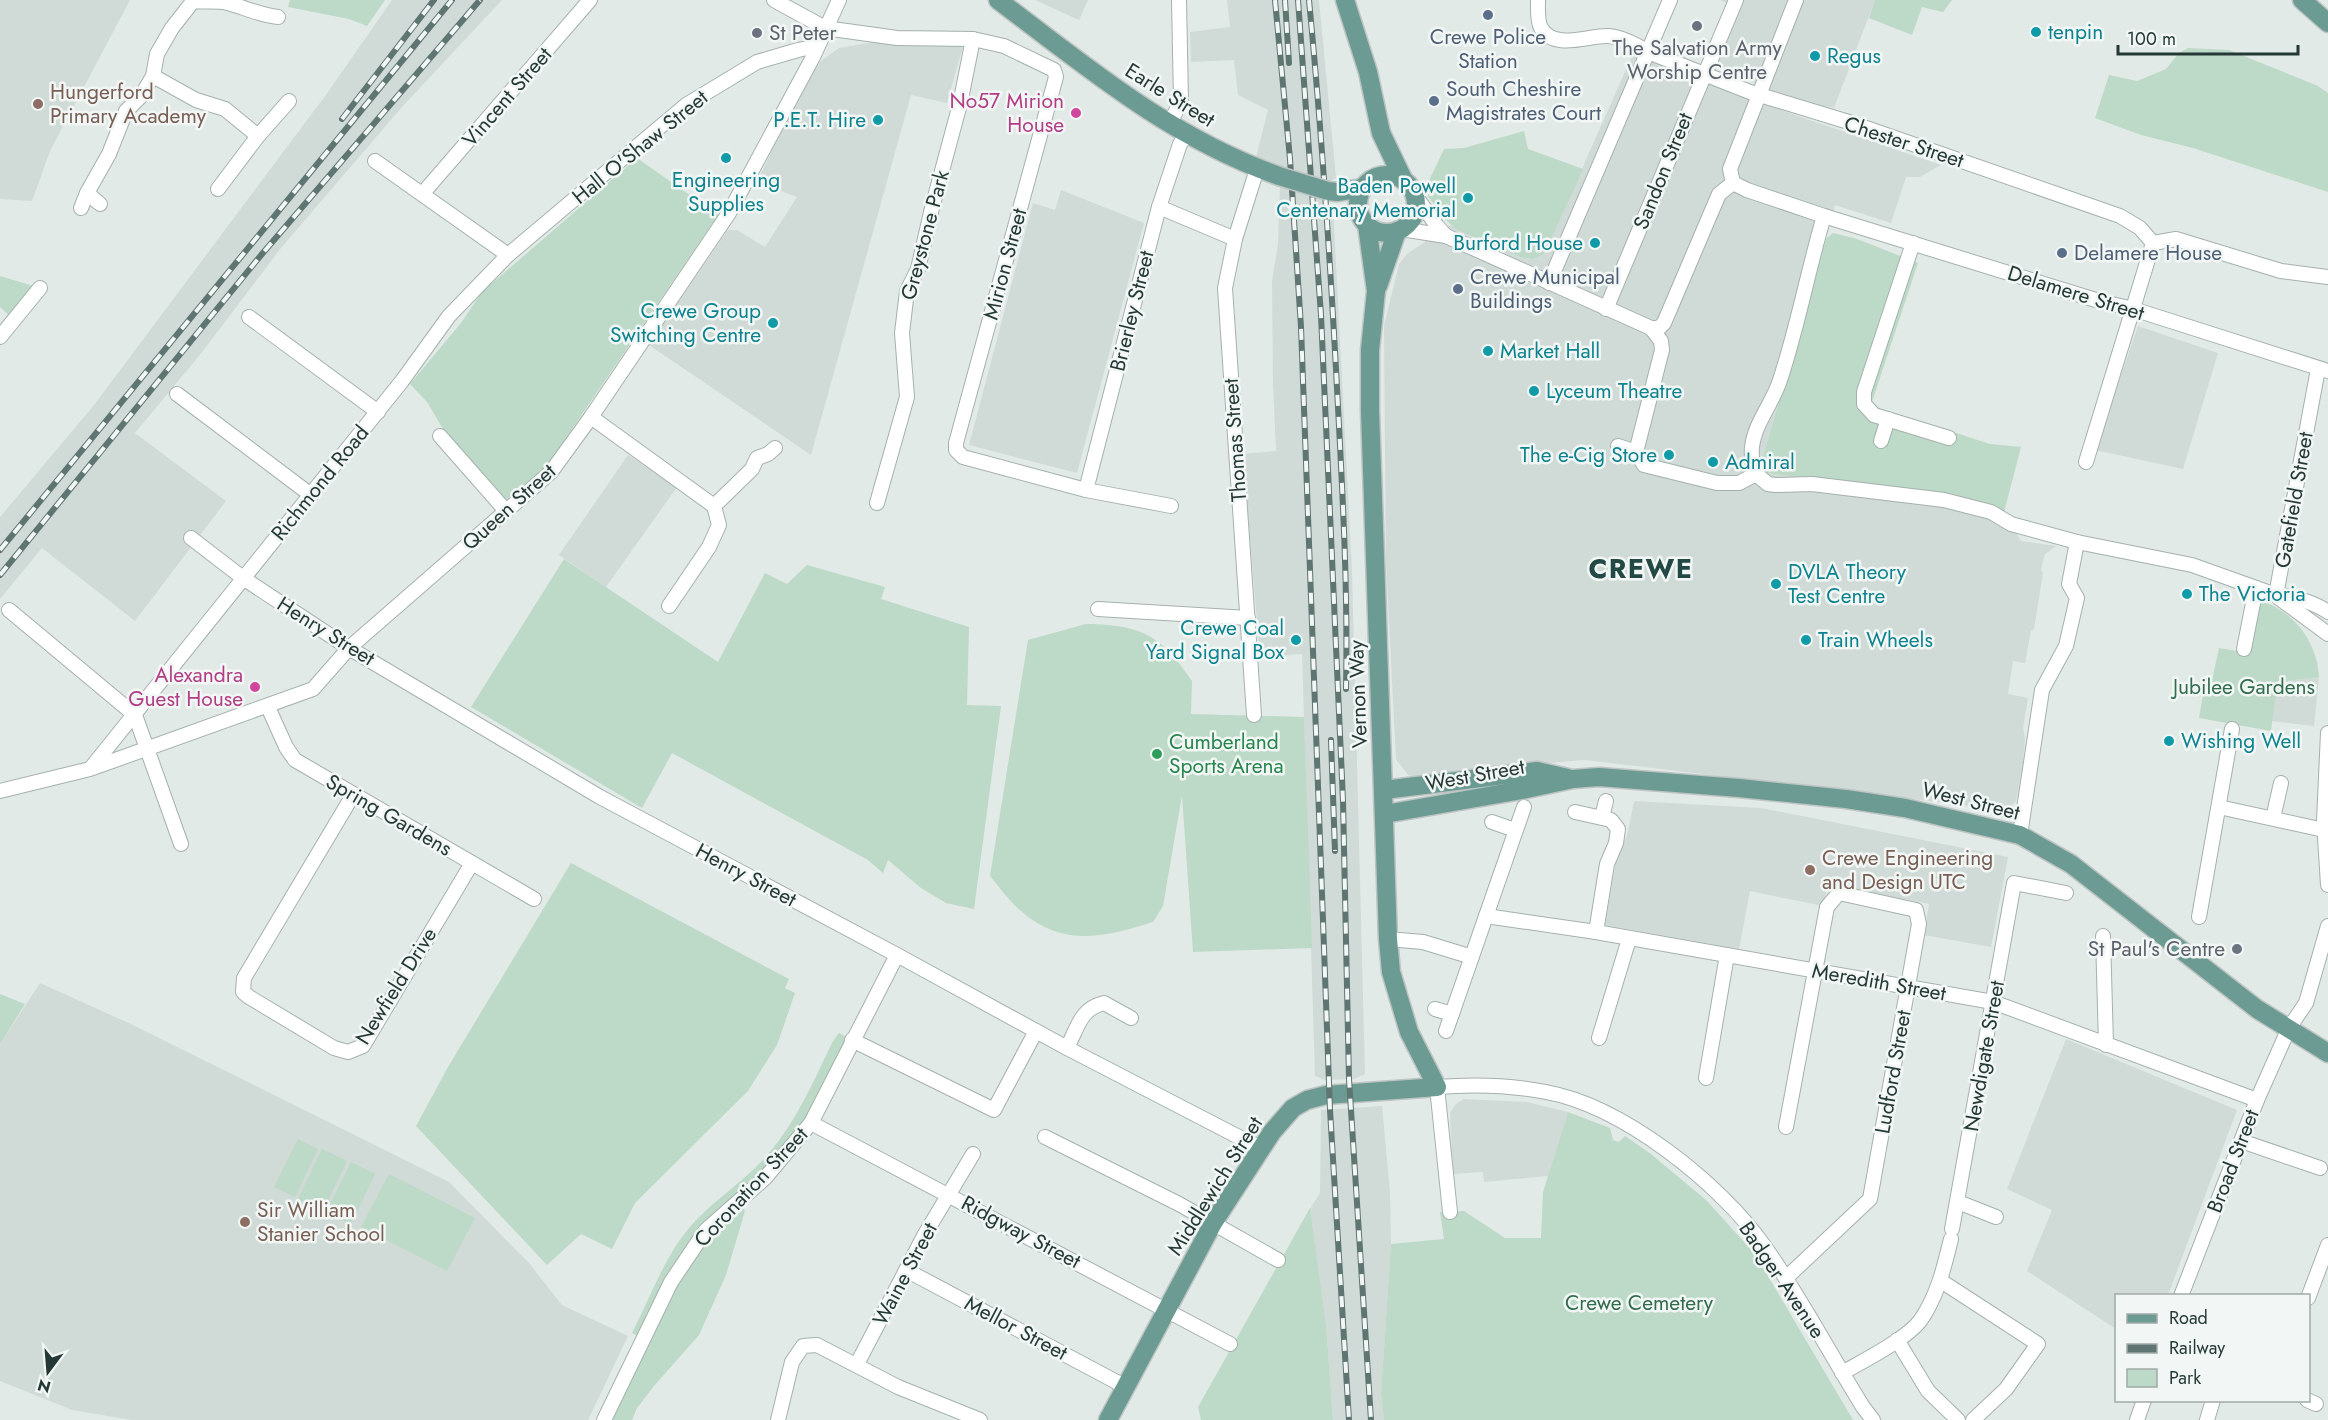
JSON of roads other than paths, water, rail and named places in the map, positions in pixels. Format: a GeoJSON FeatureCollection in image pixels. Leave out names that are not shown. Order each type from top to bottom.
{"type":"FeatureCollection","features":[{"type":"Feature","properties":{"kind":"main road","name":"Earle Street"},"geometry":{"type":"LineString","coordinates":[[999,0],[1105,82],[1186,135],[1257,168],[1332,191],[1366,185]]}},
{"type":"Feature","properties":{"kind":"main road"},"geometry":{"type":"LineString","coordinates":[[1345,0],[1368,72],[1381,133],[1408,186],[1415,210],[1412,219],[1399,230],[1380,232],[1364,221],[1358,203],[1375,167],[1381,133]]}},
{"type":"Feature","properties":{"kind":"main road"},"geometry":{"type":"LineString","coordinates":[[2302,0],[2328,23]]}},
{"type":"Feature","properties":{"kind":"main road"},"geometry":{"type":"LineString","coordinates":[[1366,185],[1384,176],[1395,177],[1408,186]]}},
{"type":"Feature","properties":{"kind":"main road","name":"Earle Street"},"geometry":{"type":"LineString","coordinates":[[1332,191],[1364,221]]}},
{"type":"Feature","properties":{"kind":"main road","name":"Vernon Way"},"geometry":{"type":"LineString","coordinates":[[1364,221],[1376,291]]}},
{"type":"Feature","properties":{"kind":"main road","name":"Vernon Way"},"geometry":{"type":"LineString","coordinates":[[1399,230],[1376,291],[1370,350],[1370,411],[1388,939],[1391,972],[1409,1032],[1437,1087]]}},
{"type":"Feature","properties":{"kind":"main road","name":"West Street"},"geometry":{"type":"LineString","coordinates":[[1384,790],[1538,771],[1573,779]]}},
{"type":"Feature","properties":{"kind":"main road","name":"West Street"},"geometry":{"type":"LineString","coordinates":[[1385,814],[1573,779],[1599,777],[1846,799],[1905,808],[2020,835],[2071,864],[2257,1009],[2328,1053]]}},
{"type":"Feature","properties":{"kind":"main road","name":"Middlewich Street"},"geometry":{"type":"LineString","coordinates":[[1108,1420],[1213,1223],[1272,1132],[1293,1108],[1307,1100],[1326,1095],[1437,1087]]}},
{"type":"Feature","properties":{"kind":"street","name":"Vincent Street"},"geometry":{"type":"LineString","coordinates":[[423,194],[590,0]]}},
{"type":"Feature","properties":{"kind":"street"},"geometry":{"type":"LineString","coordinates":[[774,0],[825,28],[897,38],[973,39]]}},
{"type":"Feature","properties":{"kind":"street","name":"Queen Street"},"geometry":{"type":"LineString","coordinates":[[0,791],[90,769],[313,689],[350,648],[551,472],[591,417],[729,213],[839,0]]}},
{"type":"Feature","properties":{"kind":"street"},"geometry":{"type":"LineString","coordinates":[[1170,125],[1180,102],[1179,0]]}},
{"type":"Feature","properties":{"kind":"street","name":"Chester Street"},"geometry":{"type":"LineString","coordinates":[[1538,0],[1542,28],[1550,36],[1563,41],[1610,36],[1759,94],[1852,123],[2120,216],[2140,228],[2152,243]]}},
{"type":"Feature","properties":{"kind":"street"},"geometry":{"type":"LineString","coordinates":[[1549,283],[1670,0]]}},
{"type":"Feature","properties":{"kind":"street","name":"Sandon Street"},"geometry":{"type":"LineString","coordinates":[[1606,309],[1736,0]]}},
{"type":"Feature","properties":{"kind":"street"},"geometry":{"type":"LineString","coordinates":[[1399,230],[1446,236],[1606,309],[1651,328],[1659,328],[1664,323],[1719,194],[1733,183],[1730,169],[1796,0]]}},
{"type":"Feature","properties":{"kind":"street"},"geometry":{"type":"LineString","coordinates":[[81,208],[109,154],[126,111],[141,96],[153,76],[156,54],[172,27],[194,1],[221,2],[262,16],[278,17]]}},
{"type":"Feature","properties":{"kind":"street","name":"Mirion Street"},"geometry":{"type":"LineString","coordinates":[[973,39],[1004,46],[1054,70],[1056,77],[956,442],[956,450],[963,457],[1086,489]]}},
{"type":"Feature","properties":{"kind":"street","name":"Greystone Park"},"geometry":{"type":"LineString","coordinates":[[877,503],[907,397],[902,333],[907,291],[918,269],[960,104],[973,39]]}},
{"type":"Feature","properties":{"kind":"street","name":"Hall O'Shaw Street"},"geometry":{"type":"LineString","coordinates":[[508,255],[686,105],[757,62],[817,46]]}},
{"type":"Feature","properties":{"kind":"street"},"geometry":{"type":"LineString","coordinates":[[153,76],[196,100],[225,109],[258,136]]}},
{"type":"Feature","properties":{"kind":"street"},"geometry":{"type":"LineString","coordinates":[[218,189],[258,136],[289,101]]}},
{"type":"Feature","properties":{"kind":"street","name":"Brierley Street"},"geometry":{"type":"LineString","coordinates":[[1086,489],[1159,207],[1180,144],[1186,135]]}},
{"type":"Feature","properties":{"kind":"street"},"geometry":{"type":"LineString","coordinates":[[375,161],[508,255]]}},
{"type":"Feature","properties":{"kind":"street","name":"Thomas Street"},"geometry":{"type":"LineString","coordinates":[[1254,715],[1225,288],[1235,239],[1257,168]]}},
{"type":"Feature","properties":{"kind":"street","name":"Delamere Street"},"geometry":{"type":"LineString","coordinates":[[1733,183],[1747,190],[1824,216],[2100,301],[2133,309],[2323,370]]}},
{"type":"Feature","properties":{"kind":"street"},"geometry":{"type":"LineString","coordinates":[[1408,186],[1446,236]]}},
{"type":"Feature","properties":{"kind":"street"},"geometry":{"type":"LineString","coordinates":[[87,193],[100,204]]}},
{"type":"Feature","properties":{"kind":"street"},"geometry":{"type":"LineString","coordinates":[[1159,207],[1235,239]]}},
{"type":"Feature","properties":{"kind":"street"},"geometry":{"type":"LineString","coordinates":[[1824,216],[1785,366],[1775,396],[1763,413],[1752,446],[1751,459],[1756,474],[1768,484],[1812,484],[1944,500],[1991,512],[2011,524],[2077,542],[2192,565],[2328,612]]}},
{"type":"Feature","properties":{"kind":"street"},"geometry":{"type":"LineString","coordinates":[[2086,462],[2152,243],[2176,239],[2281,271],[2328,277]]}},
{"type":"Feature","properties":{"kind":"street"},"geometry":{"type":"LineString","coordinates":[[1913,243],[1864,392],[1864,404],[1874,415],[1949,438]]}},
{"type":"Feature","properties":{"kind":"street","name":"Richmond Road"},"geometry":{"type":"LineString","coordinates":[[90,769],[378,412],[449,316],[508,255]]}},
{"type":"Feature","properties":{"kind":"street"},"geometry":{"type":"LineString","coordinates":[[0,336],[40,288]]}},
{"type":"Feature","properties":{"kind":"street"},"geometry":{"type":"LineString","coordinates":[[249,317],[378,412]]}},
{"type":"Feature","properties":{"kind":"street"},"geometry":{"type":"LineString","coordinates":[[1636,452],[1662,350],[1660,341],[1651,328]]}},
{"type":"Feature","properties":{"kind":"street","name":"Gatefield Street"},"geometry":{"type":"LineString","coordinates":[[2276,595],[2323,370]]}},
{"type":"Feature","properties":{"kind":"street"},"geometry":{"type":"LineString","coordinates":[[177,394],[311,495]]}},
{"type":"Feature","properties":{"kind":"street"},"geometry":{"type":"LineString","coordinates":[[591,417],[714,506],[719,525],[708,547],[669,606]]}},
{"type":"Feature","properties":{"kind":"street"},"geometry":{"type":"LineString","coordinates":[[1881,441],[1888,419]]}},
{"type":"Feature","properties":{"kind":"street"},"geometry":{"type":"LineString","coordinates":[[440,436],[506,511]]}},
{"type":"Feature","properties":{"kind":"street"},"geometry":{"type":"LineString","coordinates":[[1618,446],[1636,452],[1644,465],[1717,483],[1738,483],[1756,474]]}},
{"type":"Feature","properties":{"kind":"street"},"geometry":{"type":"LineString","coordinates":[[714,506],[752,469],[757,458],[768,454],[775,448]]}},
{"type":"Feature","properties":{"kind":"street"},"geometry":{"type":"LineString","coordinates":[[1086,489],[1170,506]]}},
{"type":"Feature","properties":{"kind":"street","name":"Henry Street"},"geometry":{"type":"LineString","coordinates":[[191,538],[243,578],[350,648],[600,796],[1067,1048],[1262,1149]]}},
{"type":"Feature","properties":{"kind":"street"},"geometry":{"type":"LineString","coordinates":[[2020,835],[2042,690],[2066,646],[2077,598],[2069,584],[2077,542]]}},
{"type":"Feature","properties":{"kind":"street"},"geometry":{"type":"LineString","coordinates":[[2244,649],[2256,588]]}},
{"type":"Feature","properties":{"kind":"street"},"geometry":{"type":"LineString","coordinates":[[2276,595],[2328,634]]}},
{"type":"Feature","properties":{"kind":"street"},"geometry":{"type":"LineString","coordinates":[[1098,609],[1248,618]]}},
{"type":"Feature","properties":{"kind":"street"},"geometry":{"type":"LineString","coordinates":[[9,610],[135,715],[181,844]]}},
{"type":"Feature","properties":{"kind":"street"},"geometry":{"type":"LineString","coordinates":[[2328,624],[2328,644]]}},
{"type":"Feature","properties":{"kind":"street","name":"Spring Gardens"},"geometry":{"type":"LineString","coordinates":[[268,706],[286,747],[295,760],[534,899]]}},
{"type":"Feature","properties":{"kind":"street"},"geometry":{"type":"LineString","coordinates":[[2199,917],[2232,729]]}},
{"type":"Feature","properties":{"kind":"street"},"geometry":{"type":"LineString","coordinates":[[2328,734],[2324,830],[2328,885]]}},
{"type":"Feature","properties":{"kind":"street"},"geometry":{"type":"LineString","coordinates":[[2273,818],[2282,783]]}},
{"type":"Feature","properties":{"kind":"street","name":"Newfield Drive"},"geometry":{"type":"LineString","coordinates":[[353,795],[243,978],[243,992],[249,997],[334,1048],[348,1052],[363,1046],[472,863]]}},
{"type":"Feature","properties":{"kind":"street"},"geometry":{"type":"LineString","coordinates":[[1602,817],[1606,801]]}},
{"type":"Feature","properties":{"kind":"street"},"geometry":{"type":"LineString","coordinates":[[1446,1031],[1524,807]]}},
{"type":"Feature","properties":{"kind":"street"},"geometry":{"type":"LineString","coordinates":[[2219,807],[2324,830]]}},
{"type":"Feature","properties":{"kind":"street"},"geometry":{"type":"LineString","coordinates":[[1575,812],[1611,820],[1618,829],[1616,843],[1607,864],[1596,932]]}},
{"type":"Feature","properties":{"kind":"street"},"geometry":{"type":"LineString","coordinates":[[1492,822],[1515,830]]}},
{"type":"Feature","properties":{"kind":"street","name":"Newdigate Street"},"geometry":{"type":"LineString","coordinates":[[1842,1373],[1897,1340],[1919,1322],[1941,1281],[1958,1202],[2014,883],[2066,893]]}},
{"type":"Feature","properties":{"kind":"street","name":"Ludford Street"},"geometry":{"type":"LineString","coordinates":[[1786,1278],[1870,1199],[1919,924],[1916,910],[1839,893],[1827,907],[1816,971]]}},
{"type":"Feature","properties":{"kind":"street","name":"Meredith Street"},"geometry":{"type":"LineString","coordinates":[[1486,916],[1596,932],[1993,1002],[2257,1101]]}},
{"type":"Feature","properties":{"kind":"street","name":"Broad Street"},"geometry":{"type":"LineString","coordinates":[[2182,1294],[2257,1101],[2289,1028],[2306,1003],[2328,926]]}},
{"type":"Feature","properties":{"kind":"street"},"geometry":{"type":"LineString","coordinates":[[2103,936],[2106,1045]]}},
{"type":"Feature","properties":{"kind":"street"},"geometry":{"type":"LineString","coordinates":[[1388,939],[1423,942],[1472,957]]}},
{"type":"Feature","properties":{"kind":"street"},"geometry":{"type":"LineString","coordinates":[[1599,1038],[1629,939]]}},
{"type":"Feature","properties":{"kind":"street","name":"Coronation Street"},"geometry":{"type":"LineString","coordinates":[[604,1420],[671,1282],[705,1230],[765,1178],[811,1123],[897,955]]}},
{"type":"Feature","properties":{"kind":"street"},"geometry":{"type":"LineString","coordinates":[[1706,1078],[1727,955]]}},
{"type":"Feature","properties":{"kind":"street"},"geometry":{"type":"LineString","coordinates":[[1786,1127],[1816,971]]}},
{"type":"Feature","properties":{"kind":"street"},"geometry":{"type":"LineString","coordinates":[[1067,1048],[1086,1010],[1095,1005],[1104,1003],[1131,1018]]}},
{"type":"Feature","properties":{"kind":"street"},"geometry":{"type":"LineString","coordinates":[[1435,1009],[1452,1014]]}},
{"type":"Feature","properties":{"kind":"street"},"geometry":{"type":"LineString","coordinates":[[852,1040],[994,1110],[1036,1030]]}},
{"type":"Feature","properties":{"kind":"street","name":"Badger Avenue"},"geometry":{"type":"LineString","coordinates":[[1437,1087],[1494,1086],[1548,1092],[1621,1120],[1694,1170],[1743,1219],[1786,1278],[1842,1373],[1873,1420]]}},
{"type":"Feature","properties":{"kind":"street"},"geometry":{"type":"LineString","coordinates":[[1437,1087],[1450,1212]]}},
{"type":"Feature","properties":{"kind":"street","name":"Ridgway Street"},"geometry":{"type":"LineString","coordinates":[[811,1123],[1230,1344]]}},
{"type":"Feature","properties":{"kind":"street"},"geometry":{"type":"LineString","coordinates":[[1045,1137],[1213,1223],[1278,1260]]}},
{"type":"Feature","properties":{"kind":"street"},"geometry":{"type":"LineString","coordinates":[[2241,1142],[2320,1168]]}},
{"type":"Feature","properties":{"kind":"street","name":"Waine Street"},"geometry":{"type":"LineString","coordinates":[[857,1364],[906,1270],[972,1154]]}},
{"type":"Feature","properties":{"kind":"street"},"geometry":{"type":"LineString","coordinates":[[1958,1202],[1996,1217]]}},
{"type":"Feature","properties":{"kind":"street"},"geometry":{"type":"LineString","coordinates":[[2310,1294],[2328,1245]]}},
{"type":"Feature","properties":{"kind":"street","name":"Mellor Street"},"geometry":{"type":"LineString","coordinates":[[906,1270],[1126,1387]]}},
{"type":"Feature","properties":{"kind":"street"},"geometry":{"type":"LineString","coordinates":[[1941,1281],[2038,1344],[2006,1389],[1973,1420]]}},
{"type":"Feature","properties":{"kind":"street"},"geometry":{"type":"LineString","coordinates":[[1897,1340],[1928,1391],[1958,1420]]}},
{"type":"Feature","properties":{"kind":"street"},"geometry":{"type":"LineString","coordinates":[[778,1420],[792,1362],[803,1346],[817,1345],[898,1387],[980,1420]]}},
{"type":"Feature","properties":{"kind":"street"},"geometry":{"type":"LineString","coordinates":[[2137,1420],[2144,1402]]}},
{"type":"Feature","properties":{"kind":"street"},"geometry":{"type":"LineString","coordinates":[[2207,1420],[2213,1402]]}},
{"type":"Feature","properties":{"kind":"railway"},"geometry":{"type":"LineString","coordinates":[[342,119],[434,0]]}},
{"type":"Feature","properties":{"kind":"railway"},"geometry":{"type":"LineString","coordinates":[[0,550],[452,0]]}},
{"type":"Feature","properties":{"kind":"railway"},"geometry":{"type":"LineString","coordinates":[[0,575],[262,254],[480,0]]}},
{"type":"Feature","properties":{"kind":"railway"},"geometry":{"type":"LineString","coordinates":[[1275,0],[1290,159],[1301,327],[1330,1110],[1349,1420]]}},
{"type":"Feature","properties":{"kind":"railway"},"geometry":{"type":"LineString","coordinates":[[1285,0],[1289,63]]}},
{"type":"Feature","properties":{"kind":"railway"},"geometry":{"type":"LineString","coordinates":[[1298,0],[1321,315],[1343,801],[1349,1079],[1371,1420]]}},
{"type":"Feature","properties":{"kind":"railway"},"geometry":{"type":"LineString","coordinates":[[1309,0],[1322,153],[1335,356],[1345,548],[1346,689]]}},
{"type":"Feature","properties":{"kind":"railway"},"geometry":{"type":"LineString","coordinates":[[1331,740],[1335,851]]}},
{"type":"Feature","properties":{"kind":"place","name":"Crewe Police Station"},"geometry":{"type":"Point","coordinates":[1488,15]}},
{"type":"Feature","properties":{"kind":"place","name":"The Salvation Army Worship Centre"},"geometry":{"type":"Point","coordinates":[1697,26]}},
{"type":"Feature","properties":{"kind":"place","name":"tenpin"},"geometry":{"type":"Point","coordinates":[2036,32]}},
{"type":"Feature","properties":{"kind":"place","name":"St Peter"},"geometry":{"type":"Point","coordinates":[757,33]}},
{"type":"Feature","properties":{"kind":"place","name":"Regus"},"geometry":{"type":"Point","coordinates":[1815,56]}},
{"type":"Feature","properties":{"kind":"place","name":"South Cheshire Magistrates Court"},"geometry":{"type":"Point","coordinates":[1434,101]}},
{"type":"Feature","properties":{"kind":"place","name":"Hungerford Primary Academy"},"geometry":{"type":"Point","coordinates":[38,104]}},
{"type":"Feature","properties":{"kind":"place","name":"No57 Mirion House"},"geometry":{"type":"Point","coordinates":[1076,113]}},
{"type":"Feature","properties":{"kind":"place","name":"P.E.T. Hire"},"geometry":{"type":"Point","coordinates":[878,120]}},
{"type":"Feature","properties":{"kind":"place","name":"Engineering Supplies"},"geometry":{"type":"Point","coordinates":[726,158]}},
{"type":"Feature","properties":{"kind":"place","name":"Baden Powell Centenary Memorial"},"geometry":{"type":"Point","coordinates":[1468,198]}},
{"type":"Feature","properties":{"kind":"place","name":"Burford House"},"geometry":{"type":"Point","coordinates":[1595,243]}},
{"type":"Feature","properties":{"kind":"place","name":"Delamere House"},"geometry":{"type":"Point","coordinates":[2062,253]}},
{"type":"Feature","properties":{"kind":"place","name":"Crewe Municipal Buildings"},"geometry":{"type":"Point","coordinates":[1458,289]}},
{"type":"Feature","properties":{"kind":"place","name":"Crewe Group Switching Centre"},"geometry":{"type":"Point","coordinates":[773,323]}},
{"type":"Feature","properties":{"kind":"place","name":"Market Hall"},"geometry":{"type":"Point","coordinates":[1488,351]}},
{"type":"Feature","properties":{"kind":"place","name":"Lyceum Theatre"},"geometry":{"type":"Point","coordinates":[1534,391]}},
{"type":"Feature","properties":{"kind":"place","name":"The e-Cig Store"},"geometry":{"type":"Point","coordinates":[1669,455]}},
{"type":"Feature","properties":{"kind":"place","name":"Admiral"},"geometry":{"type":"Point","coordinates":[1713,462]}},
{"type":"Feature","properties":{"kind":"place","name":"DVLA Theory Test Centre"},"geometry":{"type":"Point","coordinates":[1776,584]}},
{"type":"Feature","properties":{"kind":"place","name":"The Victoria"},"geometry":{"type":"Point","coordinates":[2187,594]}},
{"type":"Feature","properties":{"kind":"place","name":"Crewe Coal Yard Signal Box"},"geometry":{"type":"Point","coordinates":[1296,640]}},
{"type":"Feature","properties":{"kind":"place","name":"Train Wheels"},"geometry":{"type":"Point","coordinates":[1806,640]}},
{"type":"Feature","properties":{"kind":"place","name":"Alexandra Guest House"},"geometry":{"type":"Point","coordinates":[255,687]}},
{"type":"Feature","properties":{"kind":"place","name":"Wishing Well"},"geometry":{"type":"Point","coordinates":[2169,741]}},
{"type":"Feature","properties":{"kind":"place","name":"Cumberland Sports Arena"},"geometry":{"type":"Point","coordinates":[1157,754]}},
{"type":"Feature","properties":{"kind":"place","name":"Crewe Engineering and Design UTC"},"geometry":{"type":"Point","coordinates":[1810,870]}},
{"type":"Feature","properties":{"kind":"place","name":"St Paul's Centre"},"geometry":{"type":"Point","coordinates":[2237,949]}},
{"type":"Feature","properties":{"kind":"place","name":"Sir William Stanier School"},"geometry":{"type":"Point","coordinates":[245,1222]}},
{"type":"Feature","properties":{"kind":"district","name":"CREWE"},"geometry":{"type":"Point","coordinates":[1641,568]}},
{"type":"Feature","properties":{"kind":"park label","name":"Jubilee Gardens"},"geometry":{"type":"Point","coordinates":[2244,687]}},
{"type":"Feature","properties":{"kind":"park label","name":"Crewe Cemetery"},"geometry":{"type":"Point","coordinates":[1639,1303]}}]}
